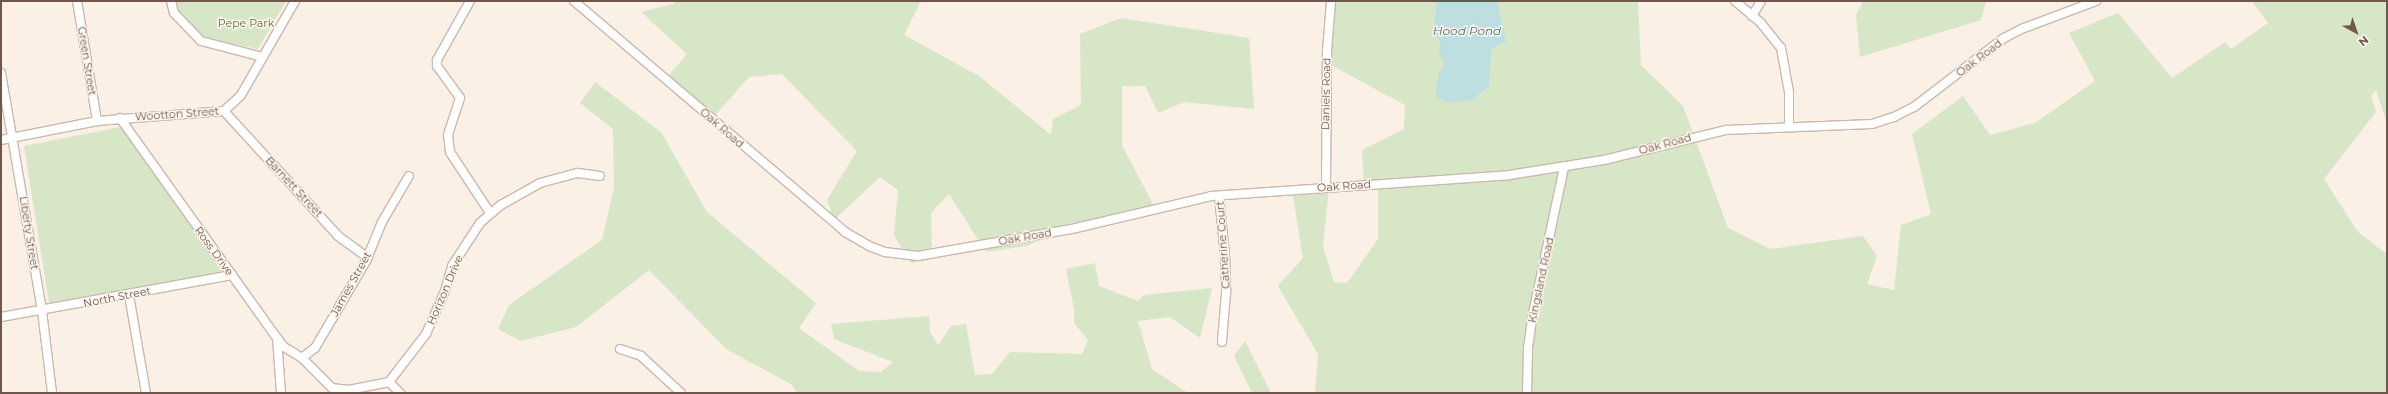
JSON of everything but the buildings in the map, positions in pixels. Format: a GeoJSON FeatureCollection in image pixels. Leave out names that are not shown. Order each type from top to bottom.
{"type":"FeatureCollection","features":[{"type":"Feature","properties":{"kind":"street","name":"Green Street"},"geometry":{"type":"LineString","coordinates":[[77,1],[97,121]]}},
{"type":"Feature","properties":{"kind":"street"},"geometry":{"type":"LineString","coordinates":[[171,1],[174,13],[201,41],[262,57]]}},
{"type":"Feature","properties":{"kind":"street","name":"Wootton Street"},"geometry":{"type":"LineString","coordinates":[[1,140],[97,121],[120,118],[224,111],[241,95],[295,1]]}},
{"type":"Feature","properties":{"kind":"street"},"geometry":{"type":"LineString","coordinates":[[470,1],[437,60],[437,66],[460,98],[448,135],[450,152],[490,214]]}},
{"type":"Feature","properties":{"kind":"street","name":"Oak Road"},"geometry":{"type":"LineString","coordinates":[[574,1],[632,49],[844,232],[869,246],[885,252],[918,256],[935,255],[1076,228],[1190,200],[1219,196],[1326,187],[1509,175],[1564,168],[1704,134],[1748,128],[1861,126],[1894,117],[1928,98],[2004,38],[2024,28],[2096,1]]}},
{"type":"Feature","properties":{"kind":"street","name":"Daniels Road"},"geometry":{"type":"LineString","coordinates":[[1326,187],[1327,51],[1331,1]]}},
{"type":"Feature","properties":{"kind":"street"},"geometry":{"type":"LineString","coordinates":[[1735,1],[1775,38],[1783,53],[1789,92],[1789,127]]}},
{"type":"Feature","properties":{"kind":"street"},"geometry":{"type":"LineString","coordinates":[[1752,16],[1761,1]]}},
{"type":"Feature","properties":{"kind":"street","name":"Liberty Street"},"geometry":{"type":"LineString","coordinates":[[1,73],[42,311],[52,393]]}},
{"type":"Feature","properties":{"kind":"street","name":"Barnett Street"},"geometry":{"type":"LineString","coordinates":[[224,111],[338,236],[368,258]]}},
{"type":"Feature","properties":{"kind":"street","name":"Ross Drive"},"geometry":{"type":"LineString","coordinates":[[120,118],[277,338]]}},
{"type":"Feature","properties":{"kind":"street","name":"Kingsland Road"},"geometry":{"type":"LineString","coordinates":[[1527,393],[1528,348],[1532,318],[1564,168]]}},
{"type":"Feature","properties":{"kind":"street","name":"Horizon Drive"},"geometry":{"type":"LineString","coordinates":[[389,382],[426,334],[445,291],[452,266],[469,236],[490,214],[520,193],[556,177],[578,173],[600,176]]}},
{"type":"Feature","properties":{"kind":"street","name":"James Street"},"geometry":{"type":"LineString","coordinates":[[302,358],[315,348],[368,258],[382,222],[409,176]]}},
{"type":"Feature","properties":{"kind":"street","name":"Catherine Court"},"geometry":{"type":"LineString","coordinates":[[1219,196],[1225,255],[1226,293],[1222,342]]}},
{"type":"Feature","properties":{"kind":"street","name":"North Street"},"geometry":{"type":"LineString","coordinates":[[1,317],[42,311],[232,275]]}},
{"type":"Feature","properties":{"kind":"street"},"geometry":{"type":"LineString","coordinates":[[129,295],[146,393]]}},
{"type":"Feature","properties":{"kind":"street"},"geometry":{"type":"LineString","coordinates":[[277,338],[284,348],[302,358],[316,375],[338,390],[349,390],[389,382],[400,393]]}},
{"type":"Feature","properties":{"kind":"street"},"geometry":{"type":"LineString","coordinates":[[277,338],[281,393]]}},
{"type":"Feature","properties":{"kind":"street"},"geometry":{"type":"LineString","coordinates":[[620,349],[641,356],[681,393]]}},
{"type":"Feature","properties":{"kind":"green space","name":"Pepe Park"},"geometry":{"type":"Polygon","coordinates":[[[175,1],[286,1],[258,49],[201,37],[178,11],[175,1]]]}},
{"type":"Feature","properties":{"kind":"green space"},"geometry":{"type":"Polygon","coordinates":[[[677,1],[921,1],[904,35],[979,76],[1051,135],[1053,119],[1081,105],[1080,34],[1121,18],[1249,38],[1254,109],[1184,102],[1158,113],[1145,86],[1122,86],[1122,145],[1156,210],[1067,228],[1027,246],[986,252],[949,194],[931,213],[932,259],[911,263],[894,235],[898,190],[880,177],[834,220],[827,200],[857,151],[782,74],[749,77],[710,121],[664,81],[687,54],[641,12],[673,4],[677,1]]]}},
{"type":"Feature","properties":{"kind":"green space"},"geometry":{"type":"Polygon","coordinates":[[[1331,1],[1638,1],[1641,65],[1683,106],[1728,228],[1770,249],[1863,236],[1877,256],[1867,284],[1894,290],[1901,225],[1931,214],[1912,134],[1963,96],[1990,135],[2035,123],[2095,81],[2069,33],[2118,13],[2172,78],[2225,42],[2231,49],[2268,23],[2252,1],[2387,1],[2387,124],[2376,90],[2371,96],[2376,112],[2324,179],[2358,232],[2387,254],[2387,393],[1315,393],[1318,354],[1278,286],[1303,258],[1292,190],[1329,188],[1323,247],[1334,282],[1347,283],[1378,239],[1378,184],[1364,185],[1362,150],[1404,129],[1405,105],[1329,64],[1331,1]]]}},
{"type":"Feature","properties":{"kind":"green space"},"geometry":{"type":"Polygon","coordinates":[[[1863,1],[1986,1],[1981,20],[1860,57],[1856,15],[1863,1]]]}},
{"type":"Feature","properties":{"kind":"green space"},"geometry":{"type":"Polygon","coordinates":[[[595,82],[661,132],[707,212],[816,303],[799,328],[859,371],[881,372],[893,362],[834,339],[831,324],[929,316],[930,332],[938,345],[951,326],[966,324],[975,375],[992,374],[1010,352],[1082,354],[1088,340],[1074,323],[1074,309],[1066,269],[1095,263],[1099,286],[1138,301],[1144,295],[1212,288],[1200,338],[1170,317],[1138,321],[1152,369],[1188,393],[797,393],[791,384],[726,349],[649,270],[576,327],[521,341],[498,329],[509,305],[602,240],[614,188],[613,129],[580,103],[595,82]]]}},
{"type":"Feature","properties":{"kind":"green space"},"geometry":{"type":"Polygon","coordinates":[[[121,127],[223,272],[49,303],[24,146],[121,127]]]}},
{"type":"Feature","properties":{"kind":"green space"},"geometry":{"type":"Polygon","coordinates":[[[1245,341],[1271,393],[1252,393],[1234,356],[1245,341]]]}},
{"type":"Feature","properties":{"kind":"water","name":"Hood Pond"},"geometry":{"type":"Polygon","coordinates":[[[1437,1],[1497,1],[1506,41],[1491,49],[1489,86],[1472,100],[1448,103],[1435,97],[1439,73],[1444,64],[1439,51],[1441,44],[1433,31],[1437,1]]]}}]}
